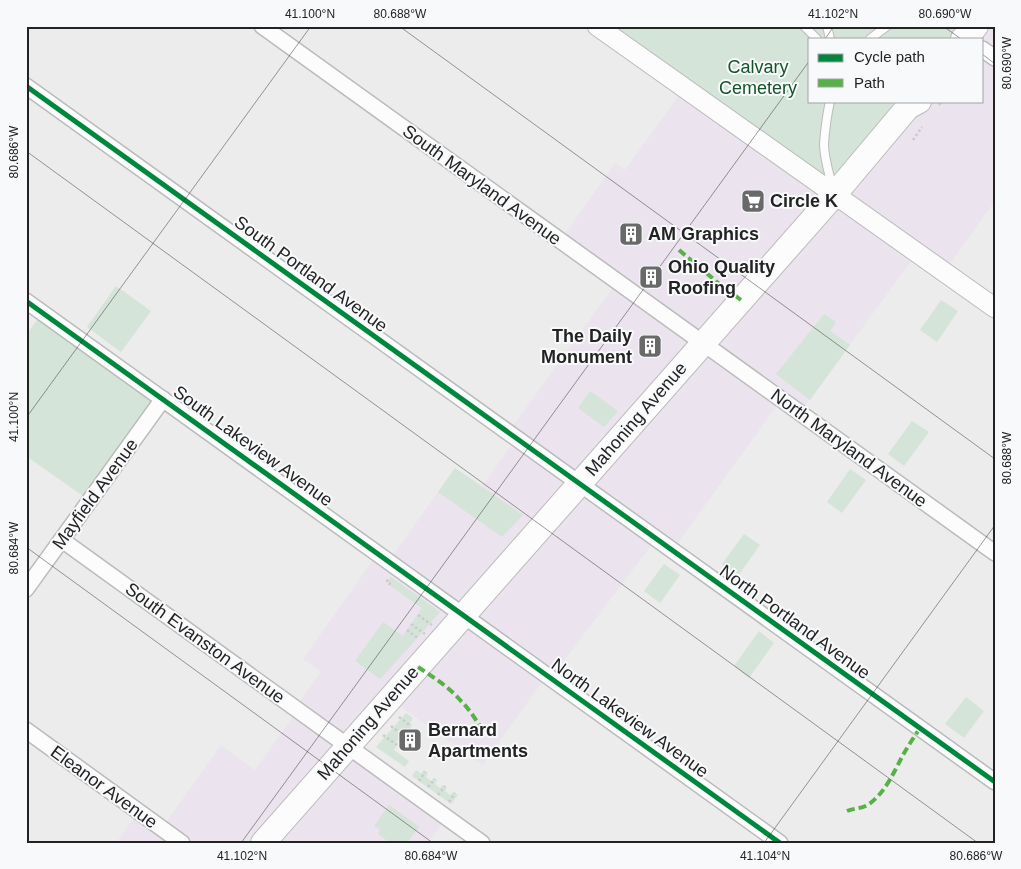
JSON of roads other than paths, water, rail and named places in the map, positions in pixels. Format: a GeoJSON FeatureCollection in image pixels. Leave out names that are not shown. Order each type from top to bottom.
{"type":"FeatureCollection","features":[{"type":"Feature","properties":{"kind":"main road","name":"Mahoning Avenue"},"geometry":{"type":"LineString","coordinates":[[263,843],[834,195],[919,104]]}},
{"type":"Feature","properties":{"kind":"street","name":"South Maryland Avenue"},"geometry":{"type":"LineString","coordinates":[[262,26],[703,344]]}},
{"type":"Feature","properties":{"kind":"street"},"geometry":{"type":"LineString","coordinates":[[597,26],[995,308]]}},
{"type":"Feature","properties":{"kind":"street"},"geometry":{"type":"LineString","coordinates":[[984,49],[995,58]]}},
{"type":"Feature","properties":{"kind":"street","name":"South Portland Avenue"},"geometry":{"type":"LineString","coordinates":[[26,86],[579,484]]}},
{"type":"Feature","properties":{"kind":"street","name":"South Lakeview Avenue"},"geometry":{"type":"LineString","coordinates":[[26,300],[464,615]]}},
{"type":"Feature","properties":{"kind":"street","name":"North Maryland Avenue"},"geometry":{"type":"LineString","coordinates":[[703,344],[995,553]]}},
{"type":"Feature","properties":{"kind":"street","name":"Mayfield Avenue"},"geometry":{"type":"LineString","coordinates":[[26,589],[163,399]]}},
{"type":"Feature","properties":{"kind":"street","name":"North Portland Avenue"},"geometry":{"type":"LineString","coordinates":[[579,484],[995,782]]}},
{"type":"Feature","properties":{"kind":"street","name":"South Evanston Avenue"},"geometry":{"type":"LineString","coordinates":[[62,540],[482,843]]}},
{"type":"Feature","properties":{"kind":"street","name":"North Lakeview Avenue"},"geometry":{"type":"LineString","coordinates":[[464,615],[780,843]]}},
{"type":"Feature","properties":{"kind":"street","name":"Eleanor Avenue"},"geometry":{"type":"LineString","coordinates":[[26,730],[182,843]]}},
{"type":"Feature","properties":{"kind":"lane"},"geometry":{"type":"LineString","coordinates":[[804,26],[816,38]]}},
{"type":"Feature","properties":{"kind":"lane"},"geometry":{"type":"LineString","coordinates":[[871,38],[887,26]]}},
{"type":"Feature","properties":{"kind":"lane"},"geometry":{"type":"LineString","coordinates":[[830,102],[824,145],[834,195]]}},
{"type":"Feature","properties":{"kind":"place","name":"Circle K"},"geometry":{"type":"Point","coordinates":[753,201]}},
{"type":"Feature","properties":{"kind":"place","name":"AM Graphics"},"geometry":{"type":"Point","coordinates":[631,234]}},
{"type":"Feature","properties":{"kind":"place","name":"Ohio Quality Roofing"},"geometry":{"type":"Point","coordinates":[651,277]}},
{"type":"Feature","properties":{"kind":"place","name":"The Daily Monument"},"geometry":{"type":"Point","coordinates":[650,346]}},
{"type":"Feature","properties":{"kind":"place","name":"Bernard Apartments"},"geometry":{"type":"Point","coordinates":[410,740]}},
{"type":"Feature","properties":{"kind":"park label","name":"Calvary Cemetery"},"geometry":{"type":"Point","coordinates":[758,77]}}]}
